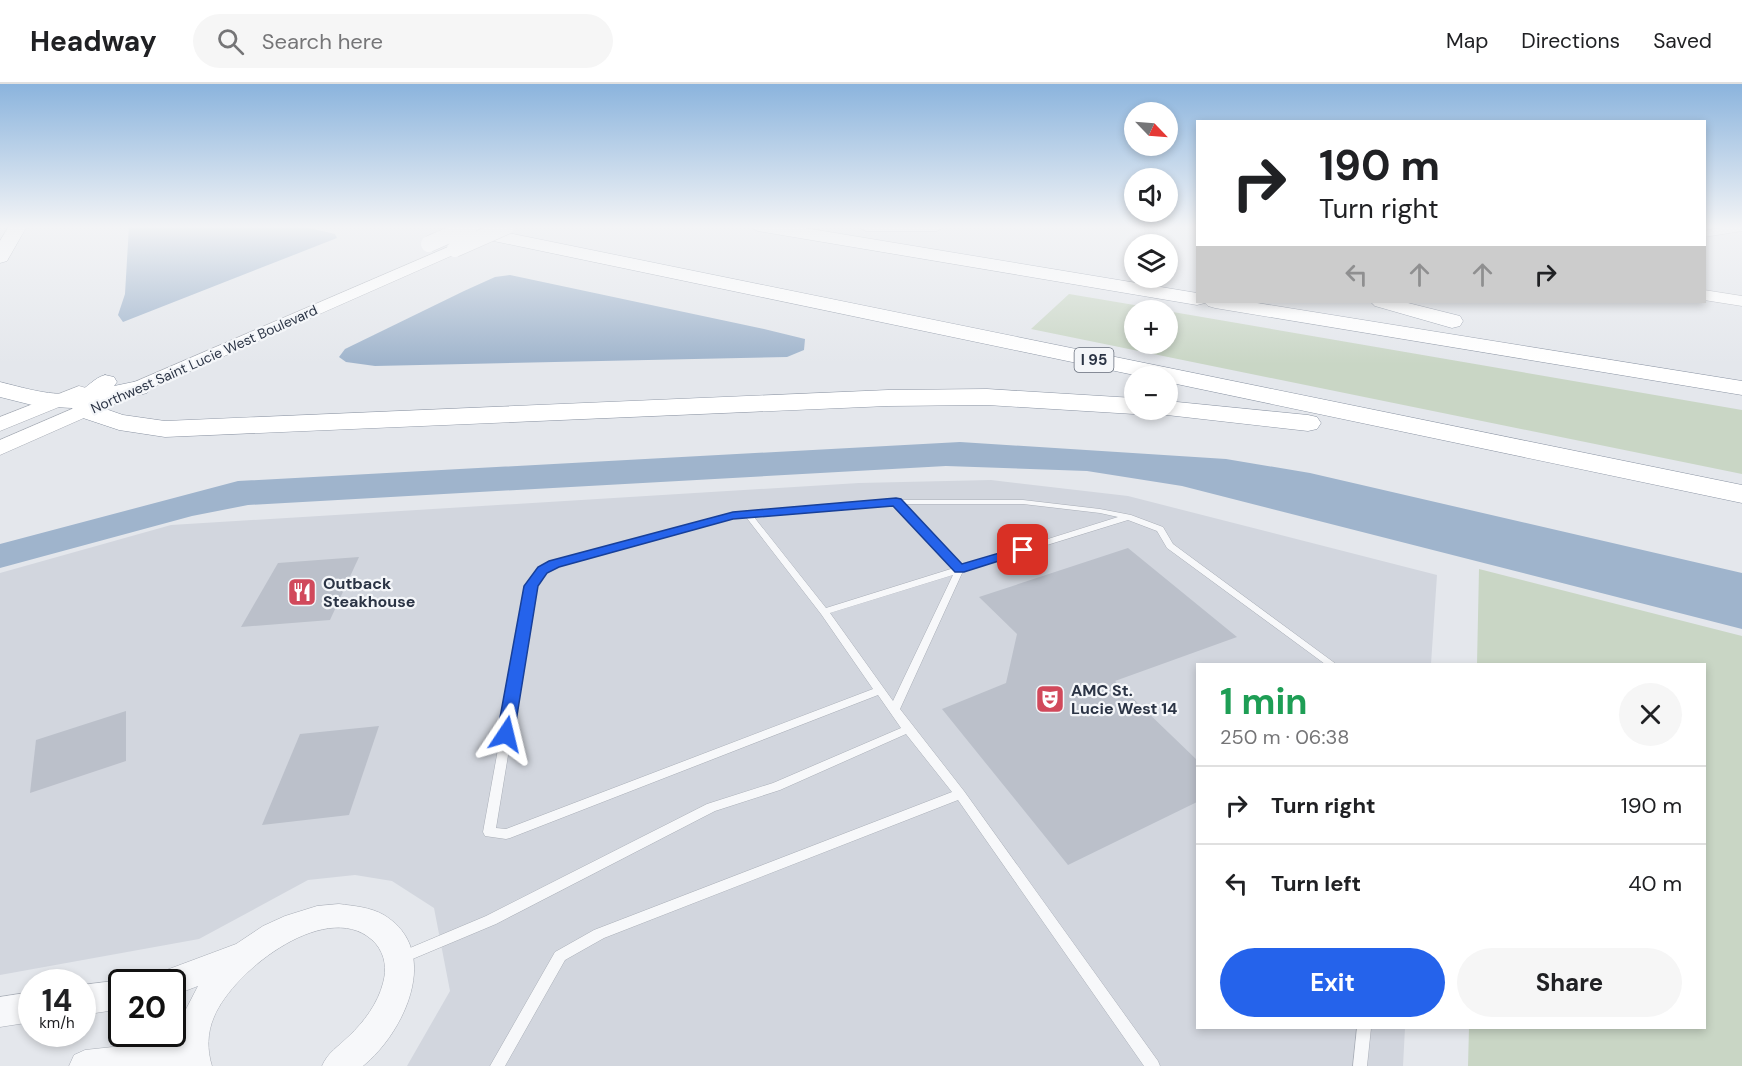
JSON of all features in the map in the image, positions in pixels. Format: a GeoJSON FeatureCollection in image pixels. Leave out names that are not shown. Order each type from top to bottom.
{"type":"FeatureCollection","features":[{"type":"Feature","properties":{"kind":"highway","name":"I 95"},"geometry":{"type":"LineString","coordinates":[[668,272],[1742,494]]}},
{"type":"Feature","properties":{"kind":"highway"},"geometry":{"type":"LineString","coordinates":[[1037,272],[1196,298]]}},
{"type":"Feature","properties":{"kind":"highway"},"geometry":{"type":"LineString","coordinates":[[1221,303],[1742,388]]}},
{"type":"Feature","properties":{"kind":"highway"},"geometry":{"type":"LineString","coordinates":[[1386,303],[1545,343],[1742,379]]}},
{"type":"Feature","properties":{"kind":"highway"},"geometry":{"type":"LineString","coordinates":[[86,406],[91,393],[105,382]]}},
{"type":"Feature","properties":{"kind":"highway"},"geometry":{"type":"LineString","coordinates":[[86,406],[138,388]]}},
{"type":"Feature","properties":{"kind":"highway"},"geometry":{"type":"LineString","coordinates":[[0,389],[42,400],[86,406],[119,422],[165,429],[888,398],[987,397],[1124,405]]}},
{"type":"Feature","properties":{"kind":"highway"},"geometry":{"type":"LineString","coordinates":[[1178,410],[1326,425],[1742,508]]}},
{"type":"Feature","properties":{"kind":"main road"},"geometry":{"type":"LineString","coordinates":[[0,425],[364,272]]}},
{"type":"Feature","properties":{"kind":"main road","name":"Northwest Saint Lucie West Boulevard"},"geometry":{"type":"LineString","coordinates":[[138,388],[403,272]]}},
{"type":"Feature","properties":{"kind":"main road"},"geometry":{"type":"LineString","coordinates":[[1706,295],[1742,301]]}},
{"type":"Feature","properties":{"kind":"main road","name":"Northwest Saint Lucie West Boulevard"},"geometry":{"type":"LineString","coordinates":[[0,448],[86,406]]}},
{"type":"Feature","properties":{"kind":"street"},"geometry":{"type":"LineString","coordinates":[[85,1066],[194,1060],[198,1013],[217,983],[244,955],[263,941],[297,924],[333,916],[362,919],[380,927],[396,946],[399,959],[399,979],[394,996],[377,1028],[362,1046],[338,1066]]}},
{"type":"Feature","properties":{"kind":"street"},"geometry":{"type":"LineString","coordinates":[[186,977],[244,955]]}},
{"type":"Feature","properties":{"kind":"street"},"geometry":{"type":"LineString","coordinates":[[0,1012],[18,1009]]}},
{"type":"Feature","properties":{"kind":"lane"},"geometry":{"type":"LineString","coordinates":[[896,502],[960,569]]}},
{"type":"Feature","properties":{"kind":"lane"},"geometry":{"type":"LineString","coordinates":[[880,690],[506,834],[489,832],[531,586],[543,570],[554,564],[733,516],[896,502],[1023,502],[1128,517],[1160,529],[1170,546],[1330,663]]}},
{"type":"Feature","properties":{"kind":"lane"},"geometry":{"type":"LineString","coordinates":[[748,514],[824,612],[908,729],[960,794],[1152,1066]]}},
{"type":"Feature","properties":{"kind":"lane"},"geometry":{"type":"LineString","coordinates":[[824,612],[1128,517]]}},
{"type":"Feature","properties":{"kind":"lane"},"geometry":{"type":"LineString","coordinates":[[894,710],[960,569]]}},
{"type":"Feature","properties":{"kind":"lane"},"geometry":{"type":"LineString","coordinates":[[399,959],[491,920],[711,807],[776,788],[908,729]]}},
{"type":"Feature","properties":{"kind":"lane"},"geometry":{"type":"LineString","coordinates":[[497,1066],[560,956],[599,934],[960,794]]}},
{"type":"Feature","properties":{"kind":"lane"},"geometry":{"type":"LineString","coordinates":[[1360,1066],[1364,1029]]}},
{"type":"Feature","properties":{"kind":"shaded area"},"geometry":{"type":"Polygon","coordinates":[[[991,480],[1128,496],[1437,575],[1431,663],[1196,663],[1196,1029],[1405,1029],[1403,1066],[407,1066],[450,991],[434,908],[392,881],[355,875],[308,880],[199,939],[33,969],[18,969],[18,972],[0,975],[0,573],[171,525],[859,483],[991,480]]]}},
{"type":"Feature","properties":{"kind":"green space"},"geometry":{"type":"Polygon","coordinates":[[[1069,294],[1124,303],[1124,348],[1031,329],[1069,294]]]}},
{"type":"Feature","properties":{"kind":"green space"},"geometry":{"type":"Polygon","coordinates":[[[1178,313],[1742,410],[1742,474],[1154,354],[1178,354],[1178,313]]]}},
{"type":"Feature","properties":{"kind":"green space"},"geometry":{"type":"Polygon","coordinates":[[[1479,569],[1742,636],[1742,1066],[1468,1066],[1469,1029],[1706,1029],[1706,663],[1477,663],[1479,569]]]}},
{"type":"Feature","properties":{"kind":"water"},"geometry":{"type":"Polygon","coordinates":[[[126,272],[251,272],[123,322],[118,315],[125,294],[126,272]]]}},
{"type":"Feature","properties":{"kind":"water"},"geometry":{"type":"Polygon","coordinates":[[[510,275],[805,339],[804,350],[787,357],[375,366],[346,362],[339,357],[345,349],[464,291],[495,277],[510,275]]]}},
{"type":"Feature","properties":{"kind":"water"},"geometry":{"type":"Polygon","coordinates":[[[960,442],[1226,459],[1310,473],[1742,573],[1742,629],[1182,486],[1087,471],[946,466],[248,505],[192,516],[0,568],[0,544],[238,481],[960,442]]]}},
{"type":"Feature","properties":{"kind":"building","name":"AMC St. Lucie West 14"},"geometry":{"type":"Polygon","coordinates":[[[1128,548],[1237,637],[1115,681],[1196,759],[1196,802],[1068,865],[942,709],[1006,683],[1017,634],[979,597],[1128,548]]]}},
{"type":"Feature","properties":{"kind":"building","name":"Outback Steakhouse"},"geometry":{"type":"Polygon","coordinates":[[[359,557],[330,620],[241,627],[278,563],[359,557]]]}},
{"type":"Feature","properties":{"kind":"building"},"geometry":{"type":"Polygon","coordinates":[[[126,711],[126,761],[30,793],[36,740],[126,711]]]}},
{"type":"Feature","properties":{"kind":"building"},"geometry":{"type":"Polygon","coordinates":[[[379,726],[349,815],[262,825],[300,734],[379,726]]]}},
{"type":"Feature","properties":{"kind":"place","name":"Outback Steakhouse"},"geometry":{"type":"Point","coordinates":[302,592]}},
{"type":"Feature","properties":{"kind":"place","name":"AMC St. Lucie West 14"},"geometry":{"type":"Point","coordinates":[1050,699]}},
{"type":"Feature","properties":{"kind":"route"},"geometry":{"type":"LineString","coordinates":[[506,734],[531,586],[543,570],[554,564],[733,516],[896,502],[960,569],[1023,550]]}}]}
